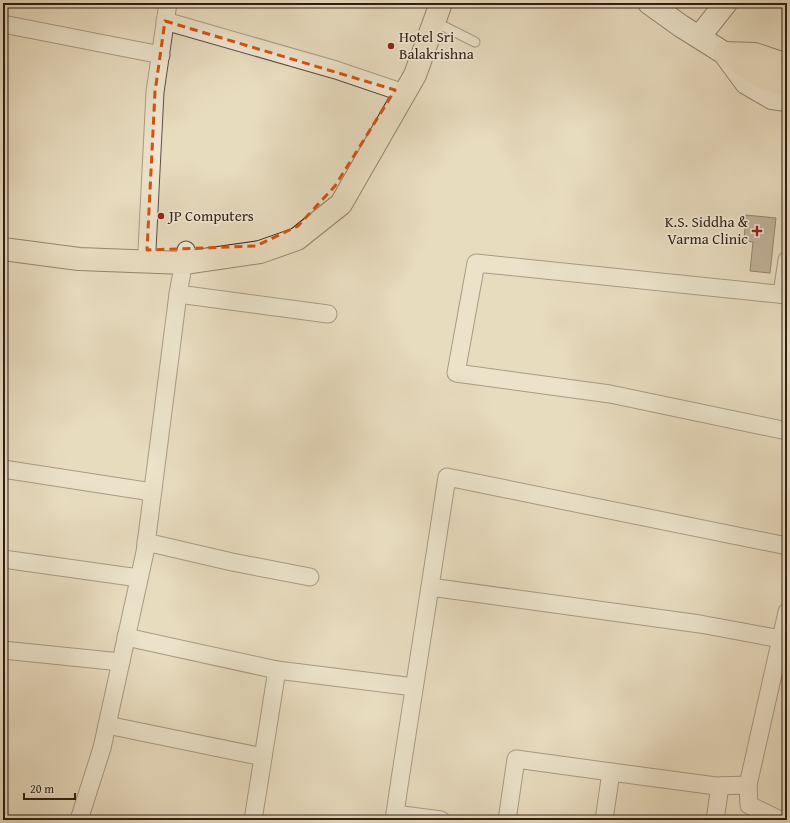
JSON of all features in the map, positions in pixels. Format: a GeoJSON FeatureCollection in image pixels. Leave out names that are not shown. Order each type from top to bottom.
{"type":"FeatureCollection","features":[{"type":"Feature","properties":{"kind":"main road"},"geometry":{"type":"LineString","coordinates":[[3,234],[82,245],[147,250],[185,256],[256,246],[298,226],[335,186],[360,148],[395,90],[433,12]]}},
{"type":"Feature","properties":{"kind":"main road"},"geometry":{"type":"LineString","coordinates":[[3,249],[79,259],[185,256],[260,252],[297,239],[341,204],[415,76],[433,12]]}},
{"type":"Feature","properties":{"kind":"main road"},"geometry":{"type":"LineString","coordinates":[[724,53],[755,54],[781,62]]}},
{"type":"Feature","properties":{"kind":"main road"},"geometry":{"type":"LineString","coordinates":[[724,53],[763,78],[778,83],[787,84]]}},
{"type":"Feature","properties":{"kind":"street"},"geometry":{"type":"LineString","coordinates":[[147,250],[155,92],[168,3]]}},
{"type":"Feature","properties":{"kind":"street"},"geometry":{"type":"LineString","coordinates":[[649,3],[724,53],[746,83],[772,98],[787,100]]}},
{"type":"Feature","properties":{"kind":"street"},"geometry":{"type":"LineString","coordinates":[[699,37],[726,3]]}},
{"type":"Feature","properties":{"kind":"street"},"geometry":{"type":"LineString","coordinates":[[165,21],[336,70],[395,90]]}},
{"type":"Feature","properties":{"kind":"street"},"geometry":{"type":"LineString","coordinates":[[3,24],[161,55]]}},
{"type":"Feature","properties":{"kind":"street"},"geometry":{"type":"LineString","coordinates":[[79,820],[102,748],[146,542],[178,294],[185,256]]}},
{"type":"Feature","properties":{"kind":"street"},"geometry":{"type":"LineString","coordinates":[[787,260],[785,294],[476,263],[456,373],[610,394],[787,431]]}},
{"type":"Feature","properties":{"kind":"street"},"geometry":{"type":"LineString","coordinates":[[178,294],[328,314]]}},
{"type":"Feature","properties":{"kind":"street"},"geometry":{"type":"LineString","coordinates":[[3,469],[152,492]]}},
{"type":"Feature","properties":{"kind":"street"},"geometry":{"type":"LineString","coordinates":[[441,820],[395,817],[447,477],[787,546]]}},
{"type":"Feature","properties":{"kind":"street"},"geometry":{"type":"LineString","coordinates":[[146,542],[232,562],[310,576]]}},
{"type":"Feature","properties":{"kind":"street"},"geometry":{"type":"LineString","coordinates":[[3,559],[139,578]]}},
{"type":"Feature","properties":{"kind":"street"},"geometry":{"type":"LineString","coordinates":[[430,587],[700,624],[781,639]]}},
{"type":"Feature","properties":{"kind":"street"},"geometry":{"type":"LineString","coordinates":[[783,820],[749,805],[748,785],[787,612]]}},
{"type":"Feature","properties":{"kind":"street"},"geometry":{"type":"LineString","coordinates":[[126,637],[277,670],[414,686]]}},
{"type":"Feature","properties":{"kind":"street"},"geometry":{"type":"LineString","coordinates":[[3,650],[121,662]]}},
{"type":"Feature","properties":{"kind":"street"},"geometry":{"type":"LineString","coordinates":[[253,820],[277,670]]}},
{"type":"Feature","properties":{"kind":"street"},"geometry":{"type":"LineString","coordinates":[[107,725],[263,757]]}},
{"type":"Feature","properties":{"kind":"street"},"geometry":{"type":"LineString","coordinates":[[507,820],[516,759],[716,786],[748,785]]}},
{"type":"Feature","properties":{"kind":"street"},"geometry":{"type":"LineString","coordinates":[[604,820],[611,772]]}},
{"type":"Feature","properties":{"kind":"street"},"geometry":{"type":"LineString","coordinates":[[715,820],[720,786]]}},
{"type":"Feature","properties":{"kind":"lane"},"geometry":{"type":"LineString","coordinates":[[433,12],[475,42]]}},
{"type":"Feature","properties":{"kind":"highlighted area"},"geometry":{"type":"Polygon","coordinates":[[[165,21],[395,90],[335,186],[298,226],[256,246],[147,250],[155,92],[165,21]]]}},
{"type":"Feature","properties":{"kind":"building"},"geometry":{"type":"Polygon","coordinates":[[[746,215],[776,218],[770,273],[750,271],[753,242],[744,241],[746,215]]]}},
{"type":"Feature","properties":{"kind":"place","name":"Hotel Sri Balakrishna"},"geometry":{"type":"Point","coordinates":[391,46]}},
{"type":"Feature","properties":{"kind":"place","name":"JP Computers"},"geometry":{"type":"Point","coordinates":[161,216]}},
{"type":"Feature","properties":{"kind":"place","name":"K.S. Siddha & Varma Clinic"},"geometry":{"type":"Point","coordinates":[757,231]}}]}
